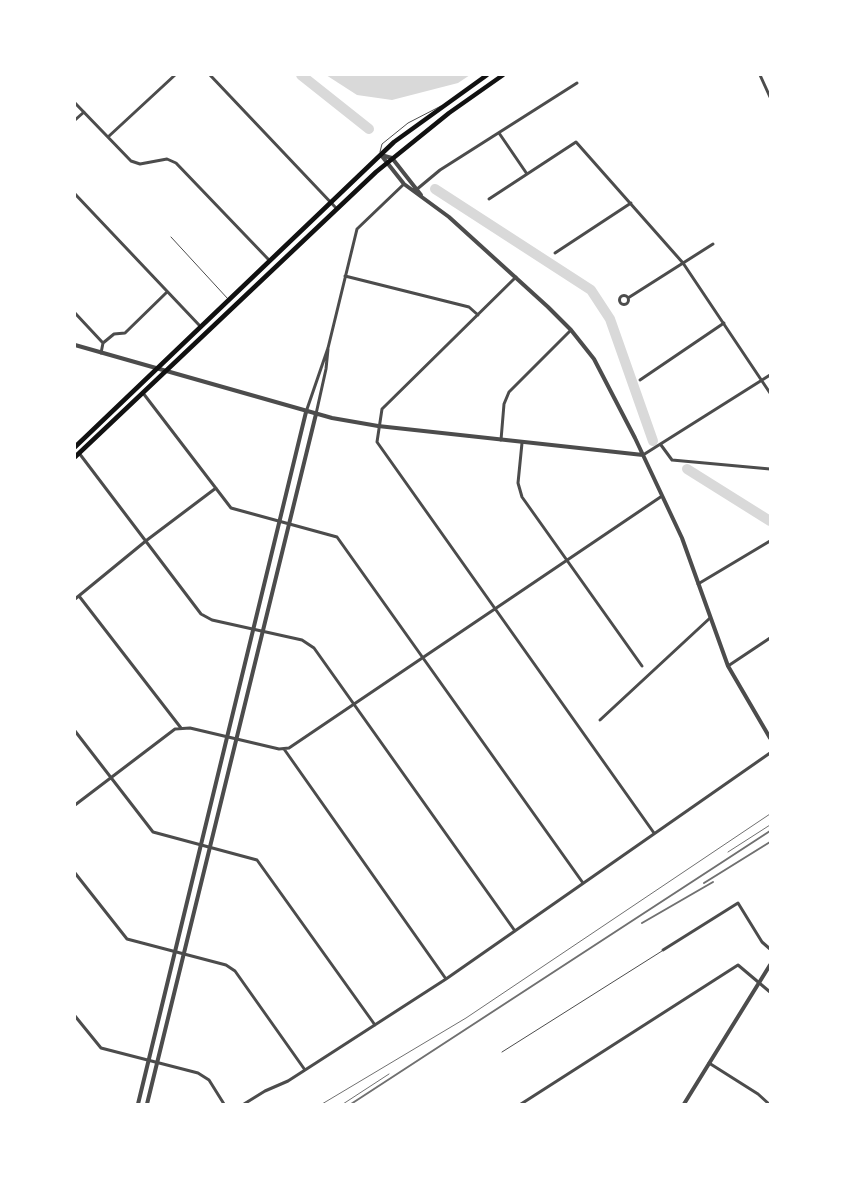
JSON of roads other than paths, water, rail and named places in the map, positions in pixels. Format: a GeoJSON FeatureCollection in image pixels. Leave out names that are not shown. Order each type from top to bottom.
{"type":"FeatureCollection","features":[{"type":"Feature","properties":{"kind":"main road"},"geometry":{"type":"LineString","coordinates":[[77,446],[156,367],[406,132],[488,75]]}},
{"type":"Feature","properties":{"kind":"main road"},"geometry":{"type":"LineString","coordinates":[[75,457],[386,162],[456,108],[503,75]]}},
{"type":"Feature","properties":{"kind":"street"},"geometry":{"type":"LineString","coordinates":[[108,137],[175,75]]}},
{"type":"Feature","properties":{"kind":"street"},"geometry":{"type":"LineString","coordinates":[[210,75],[337,209]]}},
{"type":"Feature","properties":{"kind":"street"},"geometry":{"type":"LineString","coordinates":[[760,75],[770,97]]}},
{"type":"Feature","properties":{"kind":"street"},"geometry":{"type":"LineString","coordinates":[[416,190],[440,170],[577,83]]}},
{"type":"Feature","properties":{"kind":"street"},"geometry":{"type":"LineString","coordinates":[[75,102],[135,164],[172,160],[269,260]]}},
{"type":"Feature","properties":{"kind":"street"},"geometry":{"type":"LineString","coordinates":[[75,120],[84,112]]}},
{"type":"Feature","properties":{"kind":"street"},"geometry":{"type":"LineString","coordinates":[[499,133],[527,174]]}},
{"type":"Feature","properties":{"kind":"street"},"geometry":{"type":"LineString","coordinates":[[489,199],[576,142],[683,263],[770,393]]}},
{"type":"Feature","properties":{"kind":"street"},"geometry":{"type":"LineString","coordinates":[[381,155],[392,158],[422,197],[450,217],[572,330],[594,359],[608,382],[682,538],[728,666],[770,738]]}},
{"type":"Feature","properties":{"kind":"street"},"geometry":{"type":"LineString","coordinates":[[381,155],[404,184],[416,190]]}},
{"type":"Feature","properties":{"kind":"street"},"geometry":{"type":"LineString","coordinates":[[138,1104],[306,412],[328,348],[352,244],[357,229],[404,184]]}},
{"type":"Feature","properties":{"kind":"street"},"geometry":{"type":"LineString","coordinates":[[75,194],[200,326]]}},
{"type":"Feature","properties":{"kind":"street"},"geometry":{"type":"LineString","coordinates":[[555,253],[631,203]]}},
{"type":"Feature","properties":{"kind":"street"},"geometry":{"type":"LineString","coordinates":[[628,298],[713,244]]}},
{"type":"Feature","properties":{"kind":"street"},"geometry":{"type":"LineString","coordinates":[[345,276],[469,307],[478,315]]}},
{"type":"Feature","properties":{"kind":"street"},"geometry":{"type":"LineString","coordinates":[[516,277],[382,409],[378,426],[378,445],[654,833]]}},
{"type":"Feature","properties":{"kind":"street"},"geometry":{"type":"LineString","coordinates":[[101,352],[103,343],[114,334],[125,333],[167,292]]}},
{"type":"Feature","properties":{"kind":"street"},"geometry":{"type":"LineString","coordinates":[[75,313],[103,343]]}},
{"type":"Feature","properties":{"kind":"street"},"geometry":{"type":"LineString","coordinates":[[640,380],[724,323]]}},
{"type":"Feature","properties":{"kind":"street"},"geometry":{"type":"LineString","coordinates":[[501,441],[504,404],[509,392],[572,330]]}},
{"type":"Feature","properties":{"kind":"street"},"geometry":{"type":"LineString","coordinates":[[75,345],[316,414],[378,426],[501,441],[643,455],[770,375]]}},
{"type":"Feature","properties":{"kind":"street"},"geometry":{"type":"LineString","coordinates":[[147,1104],[316,414],[326,369],[328,348]]}},
{"type":"Feature","properties":{"kind":"street"},"geometry":{"type":"LineString","coordinates":[[142,393],[232,509],[280,520],[337,537],[583,883]]}},
{"type":"Feature","properties":{"kind":"street"},"geometry":{"type":"LineString","coordinates":[[75,439],[77,446]]}},
{"type":"Feature","properties":{"kind":"street"},"geometry":{"type":"LineString","coordinates":[[522,443],[518,489],[642,666]]}},
{"type":"Feature","properties":{"kind":"street"},"geometry":{"type":"LineString","coordinates":[[660,445],[672,460],[770,469]]}},
{"type":"Feature","properties":{"kind":"street"},"geometry":{"type":"LineString","coordinates":[[80,453],[201,614],[212,620],[310,644],[515,931]]}},
{"type":"Feature","properties":{"kind":"street"},"geometry":{"type":"LineString","coordinates":[[75,599],[147,540],[216,488]]}},
{"type":"Feature","properties":{"kind":"street"},"geometry":{"type":"LineString","coordinates":[[284,749],[354,704],[662,496]]}},
{"type":"Feature","properties":{"kind":"street"},"geometry":{"type":"LineString","coordinates":[[698,584],[770,541]]}},
{"type":"Feature","properties":{"kind":"street"},"geometry":{"type":"LineString","coordinates":[[79,596],[181,728]]}},
{"type":"Feature","properties":{"kind":"street"},"geometry":{"type":"LineString","coordinates":[[600,720],[710,618]]}},
{"type":"Feature","properties":{"kind":"street"},"geometry":{"type":"LineString","coordinates":[[728,666],[770,638]]}},
{"type":"Feature","properties":{"kind":"street"},"geometry":{"type":"LineString","coordinates":[[75,805],[170,732],[181,728],[190,728],[284,749],[446,979]]}},
{"type":"Feature","properties":{"kind":"street"},"geometry":{"type":"LineString","coordinates":[[75,731],[153,832],[250,857],[262,865],[375,1025]]}},
{"type":"Feature","properties":{"kind":"street"},"geometry":{"type":"LineString","coordinates":[[244,1104],[305,1070],[446,979],[770,753]]}},
{"type":"Feature","properties":{"kind":"street"},"geometry":{"type":"LineString","coordinates":[[75,873],[127,939],[226,965],[235,971],[305,1070]]}},
{"type":"Feature","properties":{"kind":"street"},"geometry":{"type":"LineString","coordinates":[[663,950],[738,903],[762,942],[770,950]]}},
{"type":"Feature","properties":{"kind":"street"},"geometry":{"type":"LineString","coordinates":[[521,1104],[738,965],[770,992]]}},
{"type":"Feature","properties":{"kind":"street"},"geometry":{"type":"LineString","coordinates":[[684,1104],[770,965]]}},
{"type":"Feature","properties":{"kind":"street"},"geometry":{"type":"LineString","coordinates":[[75,1016],[101,1048],[198,1073],[209,1080],[224,1104]]}},
{"type":"Feature","properties":{"kind":"street"},"geometry":{"type":"LineString","coordinates":[[709,1063],[758,1094],[769,1104]]}},
{"type":"Feature","properties":{"kind":"lane"},"geometry":{"type":"LineString","coordinates":[[171,237],[228,299]]}},
{"type":"Feature","properties":{"kind":"lane"},"geometry":{"type":"LineString","coordinates":[[502,1052],[663,950]]}},
{"type":"Feature","properties":{"kind":"waterway"},"geometry":{"type":"LineString","coordinates":[[301,75],[369,129]]}},
{"type":"Feature","properties":{"kind":"waterway"},"geometry":{"type":"LineString","coordinates":[[435,189],[591,290],[610,319],[653,441]]}},
{"type":"Feature","properties":{"kind":"waterway"},"geometry":{"type":"LineString","coordinates":[[687,469],[770,521]]}},
{"type":"Feature","properties":{"kind":"tram line"},"geometry":{"type":"LineString","coordinates":[[322,1104],[466,1018],[770,814]]}},
{"type":"Feature","properties":{"kind":"tram line"},"geometry":{"type":"LineString","coordinates":[[728,852],[770,825]]}},
{"type":"Feature","properties":{"kind":"tram line"},"geometry":{"type":"LineString","coordinates":[[343,1104],[389,1074]]}},
{"type":"Feature","properties":{"kind":"railway"},"geometry":{"type":"LineString","coordinates":[[351,1104],[770,831]]}},
{"type":"Feature","properties":{"kind":"railway"},"geometry":{"type":"LineString","coordinates":[[704,883],[770,842]]}},
{"type":"Feature","properties":{"kind":"railway"},"geometry":{"type":"LineString","coordinates":[[642,923],[713,882]]}}]}
